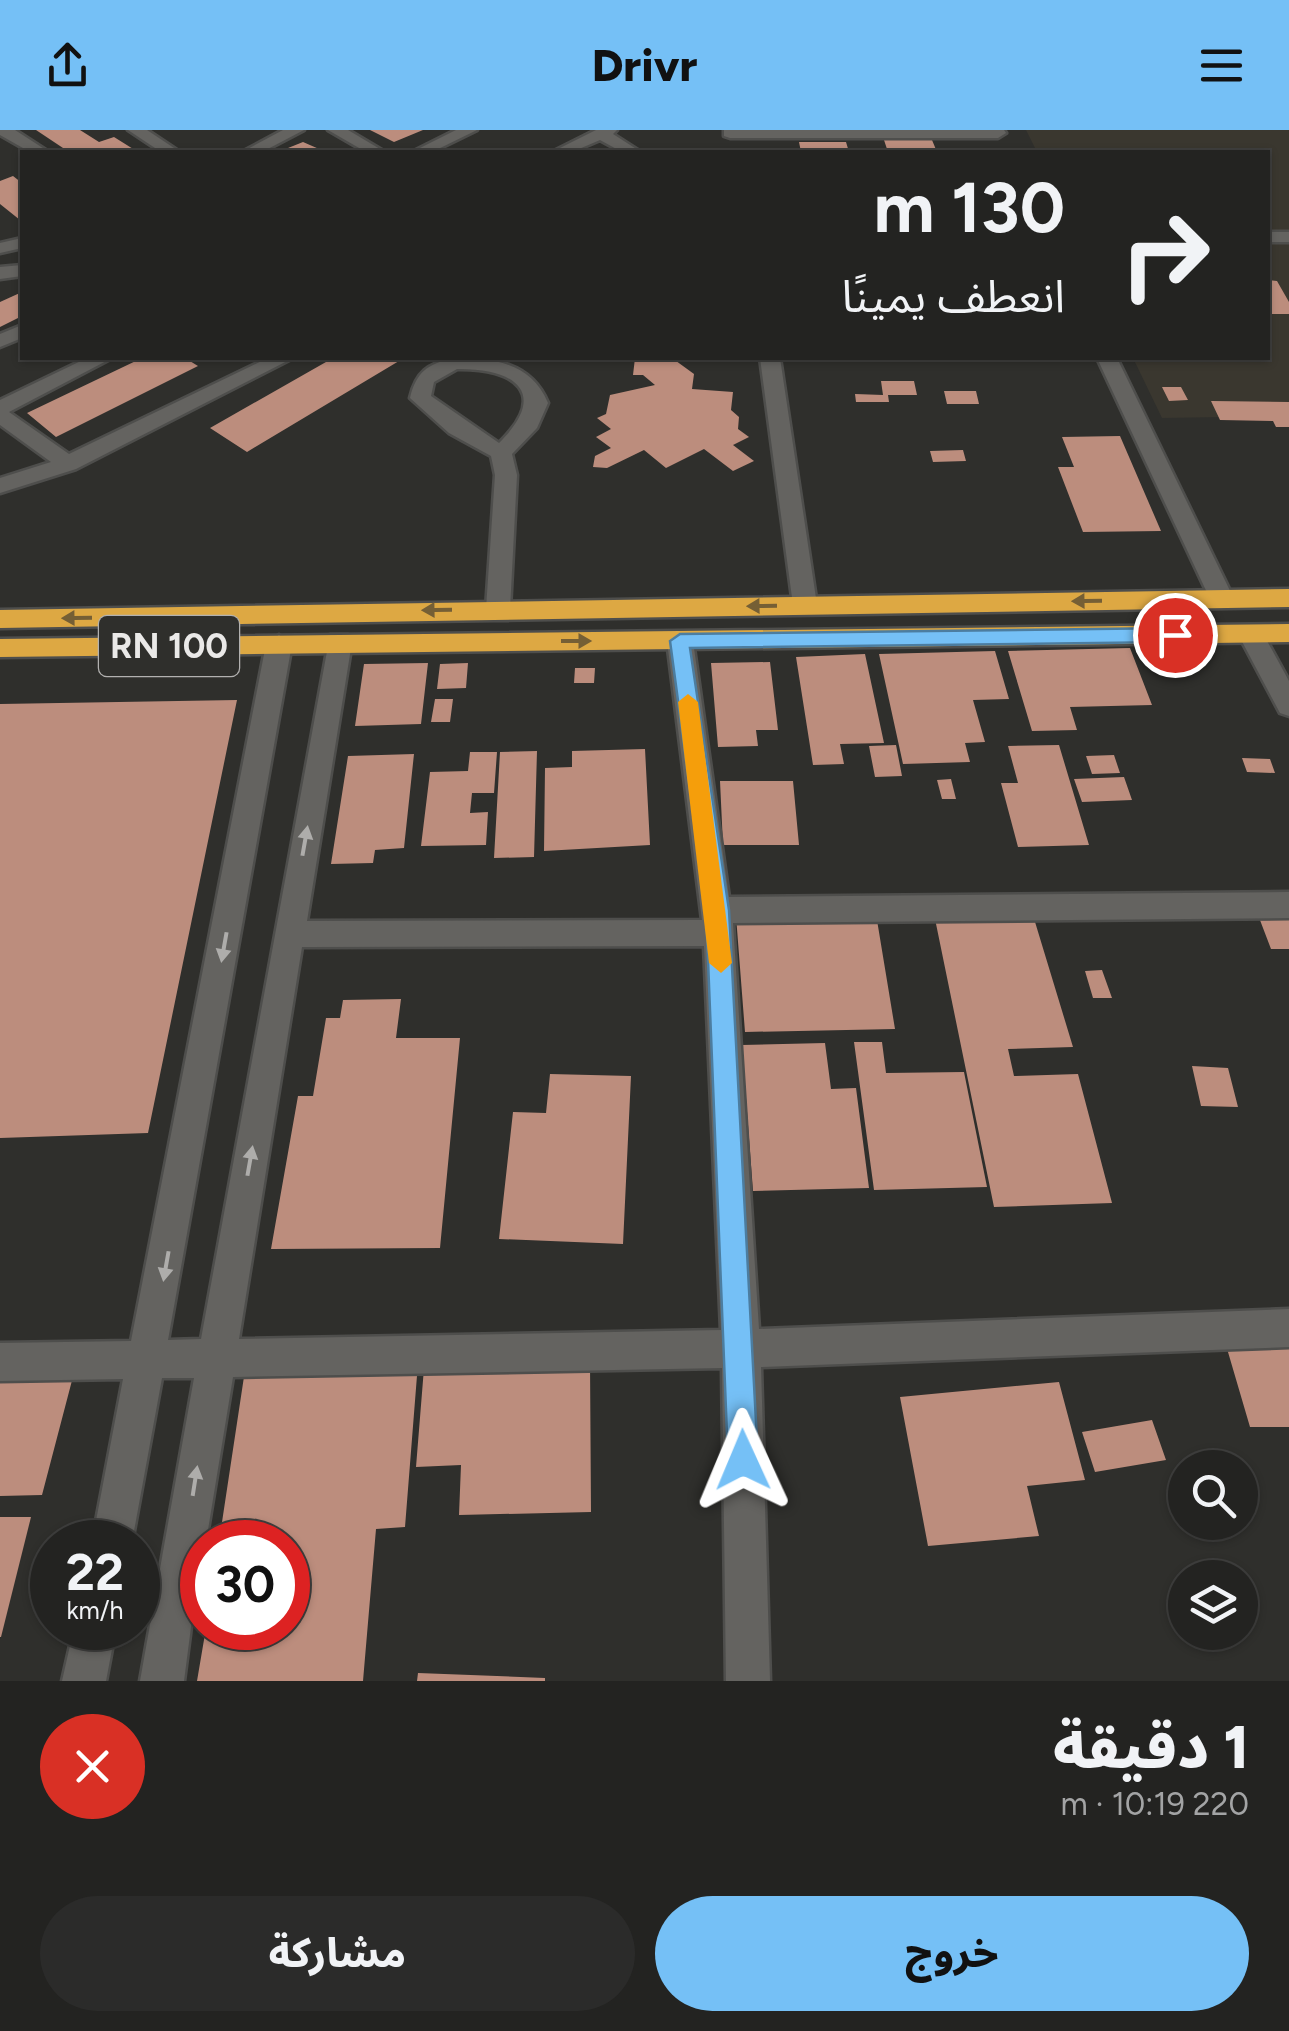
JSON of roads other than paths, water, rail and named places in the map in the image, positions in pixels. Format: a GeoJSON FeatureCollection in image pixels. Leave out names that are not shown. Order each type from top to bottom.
{"type":"FeatureCollection","features":[{"type":"Feature","properties":{"kind":"highway"},"geometry":{"type":"LineString","coordinates":[[0,619],[1289,598]]}},
{"type":"Feature","properties":{"kind":"highway","name":"RN 100"},"geometry":{"type":"LineString","coordinates":[[0,648],[1289,633]]}},
{"type":"Feature","properties":{"kind":"street"},"geometry":{"type":"LineString","coordinates":[[3,130],[35,149]]}},
{"type":"Feature","properties":{"kind":"street"},"geometry":{"type":"LineString","coordinates":[[136,130],[169,150]]}},
{"type":"Feature","properties":{"kind":"street"},"geometry":{"type":"LineString","coordinates":[[254,150],[296,130]]}},
{"type":"Feature","properties":{"kind":"street"},"geometry":{"type":"LineString","coordinates":[[424,150],[469,130]]}},
{"type":"Feature","properties":{"kind":"street"},"geometry":{"type":"LineString","coordinates":[[343,131],[371,150]]}},
{"type":"Feature","properties":{"kind":"street"},"geometry":{"type":"LineString","coordinates":[[730,132],[998,131]]}},
{"type":"Feature","properties":{"kind":"street"},"geometry":{"type":"LineString","coordinates":[[564,150],[605,132],[630,150]]}},
{"type":"Feature","properties":{"kind":"street"},"geometry":{"type":"LineString","coordinates":[[68,464],[0,412],[98,360]]}},
{"type":"Feature","properties":{"kind":"street"},"geometry":{"type":"LineString","coordinates":[[0,486],[68,464],[278,360]]}},
{"type":"Feature","properties":{"kind":"street"},"geometry":{"type":"LineString","coordinates":[[770,360],[805,605]]}},
{"type":"Feature","properties":{"kind":"street"},"geometry":{"type":"LineString","coordinates":[[1107,360],[1222,599]]}},
{"type":"Feature","properties":{"kind":"street"},"geometry":{"type":"LineString","coordinates":[[498,608],[506,474],[501,453],[457,428],[420,398],[420,382],[427,374],[444,365],[500,366],[531,389],[538,403],[534,415],[501,453]]}},
{"type":"Feature","properties":{"kind":"street"},"geometry":{"type":"LineString","coordinates":[[1251,634],[1289,706]]}},
{"type":"Feature","properties":{"kind":"street"},"geometry":{"type":"LineString","coordinates":[[680,641],[718,921],[741,1349],[748,1681]]}},
{"type":"Feature","properties":{"kind":"street"},"geometry":{"type":"LineString","coordinates":[[162,1681],[339,642]]}},
{"type":"Feature","properties":{"kind":"street"},"geometry":{"type":"LineString","coordinates":[[117,1520],[150,1359],[279,644]]}},
{"type":"Feature","properties":{"kind":"street"},"geometry":{"type":"LineString","coordinates":[[289,934],[1289,906]]}},
{"type":"Feature","properties":{"kind":"street"},"geometry":{"type":"LineString","coordinates":[[0,1362],[741,1349],[1289,1328]]}},
{"type":"Feature","properties":{"kind":"street"},"geometry":{"type":"LineString","coordinates":[[84,1681],[90,1650]]}}]}
